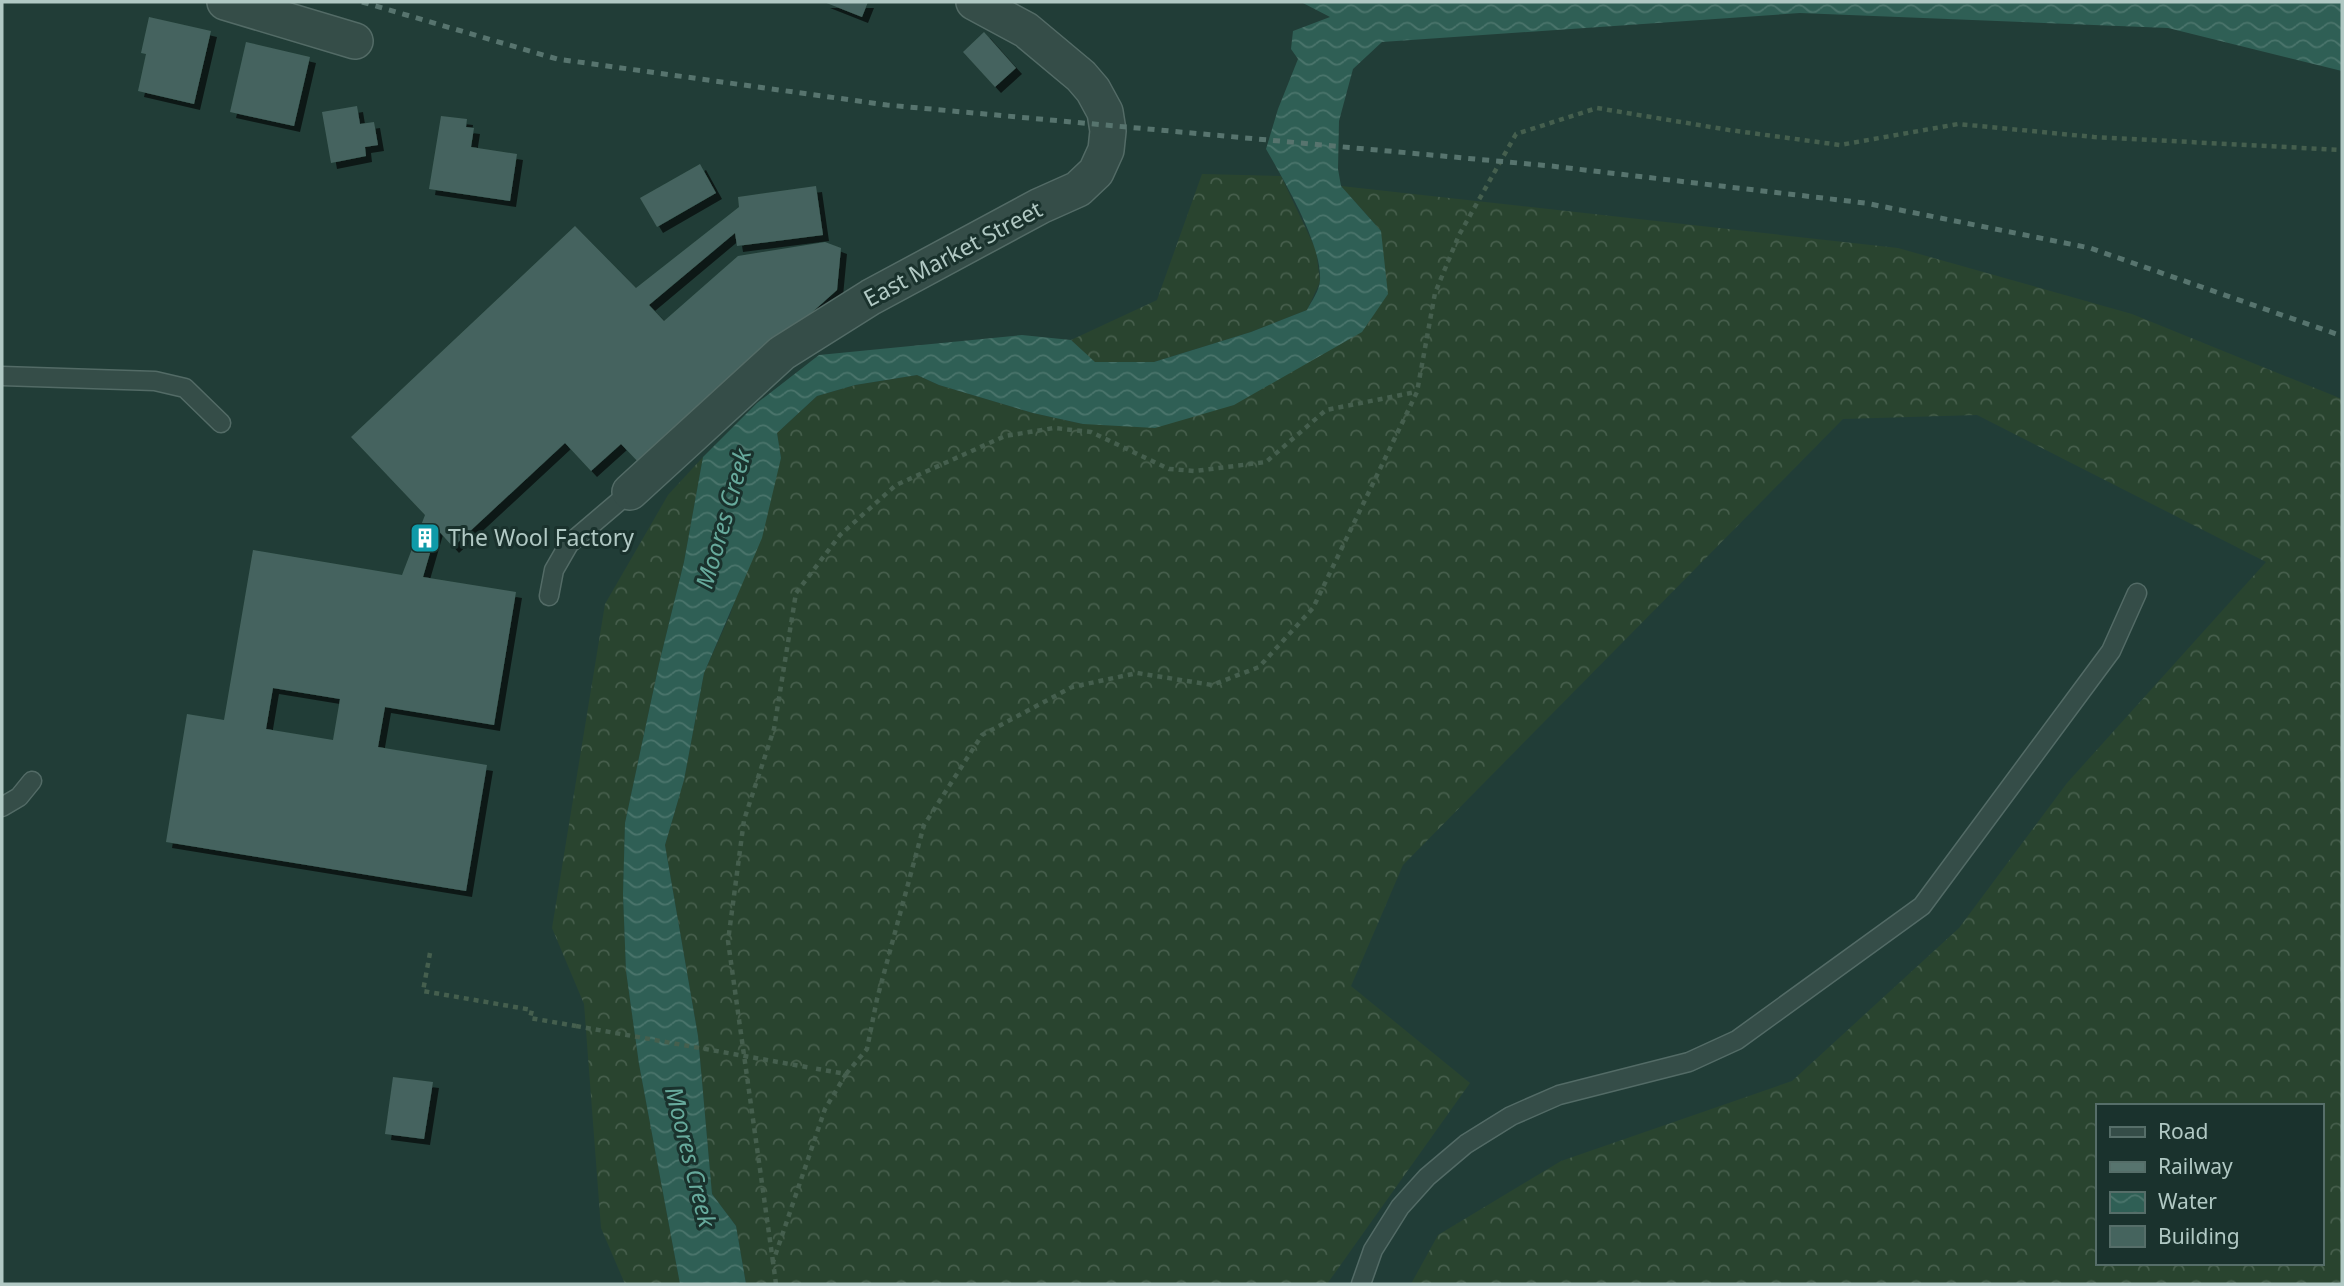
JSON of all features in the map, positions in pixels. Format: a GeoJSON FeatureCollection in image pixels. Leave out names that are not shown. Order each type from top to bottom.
{"type":"FeatureCollection","features":[{"type":"Feature","properties":{"kind":"street"},"geometry":{"type":"LineString","coordinates":[[225,2],[355,41]]}},
{"type":"Feature","properties":{"kind":"street","name":"East Market Street"},"geometry":{"type":"LineString","coordinates":[[630,492],[782,353],[870,297],[1040,206],[1079,189],[1096,172],[1106,150],[1108,131],[1105,112],[1093,90],[1081,76],[1026,30],[974,2]]}},
{"type":"Feature","properties":{"kind":"lane"},"geometry":{"type":"LineString","coordinates":[[2,376],[155,381],[185,388],[221,423]]}},
{"type":"Feature","properties":{"kind":"lane"},"geometry":{"type":"LineString","coordinates":[[549,596],[554,570],[569,544],[630,492]]}},
{"type":"Feature","properties":{"kind":"lane"},"geometry":{"type":"LineString","coordinates":[[1361,1284],[1373,1251],[1400,1208],[1427,1177],[1466,1143],[1511,1116],[1559,1095],[1689,1062],[1737,1040],[1922,906],[2110,651],[2137,593]]}},
{"type":"Feature","properties":{"kind":"lane"},"geometry":{"type":"LineString","coordinates":[[2,807],[19,797],[32,782]]}},
{"type":"Feature","properties":{"kind":"path"},"geometry":{"type":"LineString","coordinates":[[773,1262],[825,1109],[846,1074],[867,1049],[877,999],[924,825],[982,735],[1072,687],[1137,673],[1212,685],[1259,667],[1313,608],[1417,392],[1435,293],[1459,235],[1516,134],[1597,108],[1840,145],[1958,124],[2094,137],[2342,150]]}},
{"type":"Feature","properties":{"kind":"path"},"geometry":{"type":"LineString","coordinates":[[776,1284],[728,941],[744,820],[774,729],[796,593],[803,583],[840,535],[896,485],[1005,436],[1054,428],[1091,432],[1169,469],[1195,471],[1266,462],[1326,410],[1417,392]]}},
{"type":"Feature","properties":{"kind":"path"},"geometry":{"type":"LineString","coordinates":[[430,953],[423,991],[532,1010],[530,1018],[846,1074]]}},
{"type":"Feature","properties":{"kind":"green space"},"geometry":{"type":"Polygon","coordinates":[[[1202,174],[1281,176],[1316,250],[1320,282],[1307,310],[1251,332],[1154,362],[1094,362],[1071,340],[1157,300],[1202,174]]]}},
{"type":"Feature","properties":{"kind":"green space"},"geometry":{"type":"Polygon","coordinates":[[[1341,186],[1898,248],[2132,314],[2342,399],[2342,1284],[1411,1284],[1438,1235],[1561,1161],[1792,1081],[1959,928],[2067,783],[2266,562],[1977,415],[1843,419],[1403,865],[1351,986],[1470,1083],[1327,1284],[746,1284],[736,1226],[712,1194],[698,1036],[665,845],[684,780],[704,673],[730,615],[781,458],[777,433],[817,396],[855,385],[917,375],[939,385],[1033,413],[1083,424],[1234,405],[1381,231],[1341,186]]]}},
{"type":"Feature","properties":{"kind":"green space"},"geometry":{"type":"Polygon","coordinates":[[[703,457],[684,562],[625,823],[623,894],[626,971],[639,1064],[680,1284],[625,1284],[601,1228],[584,1004],[552,928],[605,604],[668,495],[703,457]]]}},
{"type":"Feature","properties":{"kind":"water","name":"Moores Creek"},"geometry":{"type":"Polygon","coordinates":[[[1301,2],[2342,2],[2342,71],[2168,28],[1800,13],[1382,42],[1353,69],[1339,121],[1338,169],[1341,186],[1381,231],[1388,294],[1362,332],[1234,405],[1155,428],[1083,424],[1033,413],[939,385],[917,375],[855,385],[817,396],[777,433],[781,458],[762,538],[704,673],[684,780],[665,845],[698,1036],[712,1194],[736,1226],[746,1284],[680,1284],[639,1064],[626,971],[623,894],[625,823],[684,562],[703,457],[757,403],[819,355],[1022,335],[1071,340],[1095,362],[1154,362],[1251,332],[1307,310],[1320,284],[1315,249],[1309,231],[1266,149],[1298,59],[1291,49],[1293,31],[1330,17],[1301,2]]]}},
{"type":"Feature","properties":{"kind":"building"},"geometry":{"type":"Polygon","coordinates":[[[824,2],[868,2],[862,17],[824,2]]]}},
{"type":"Feature","properties":{"kind":"building"},"geometry":{"type":"Polygon","coordinates":[[[149,17],[211,31],[194,104],[138,91],[146,54],[141,53],[149,17]]]}},
{"type":"Feature","properties":{"kind":"building"},"geometry":{"type":"Polygon","coordinates":[[[984,32],[1016,68],[995,87],[963,52],[984,32]]]}},
{"type":"Feature","properties":{"kind":"building"},"geometry":{"type":"Polygon","coordinates":[[[246,42],[310,57],[294,126],[230,112],[246,42]]]}},
{"type":"Feature","properties":{"kind":"building"},"geometry":{"type":"Polygon","coordinates":[[[357,106],[360,124],[374,122],[378,145],[365,147],[366,156],[331,163],[322,112],[357,106]]]}},
{"type":"Feature","properties":{"kind":"building"},"geometry":{"type":"Polygon","coordinates":[[[441,116],[467,119],[466,127],[474,128],[471,147],[517,154],[510,201],[429,189],[441,116]]]}},
{"type":"Feature","properties":{"kind":"building"},"geometry":{"type":"Polygon","coordinates":[[[700,164],[716,193],[657,227],[640,198],[700,164]]]}},
{"type":"Feature","properties":{"kind":"building","name":"The Wool Factory"},"geometry":{"type":"Polygon","coordinates":[[[816,186],[823,235],[737,246],[735,233],[649,305],[664,321],[738,256],[825,242],[841,248],[837,290],[641,465],[621,444],[591,471],[565,443],[453,547],[437,529],[423,577],[516,592],[494,725],[385,707],[378,747],[487,765],[466,891],[166,842],[187,714],[224,720],[253,550],[402,575],[425,515],[351,437],[575,226],[636,288],[739,207],[738,197],[816,186]],[[273,688],[266,729],[333,740],[340,699],[273,688]]]}},
{"type":"Feature","properties":{"kind":"building"},"geometry":{"type":"Polygon","coordinates":[[[393,1077],[433,1082],[424,1139],[385,1134],[393,1077]]]}},
{"type":"Feature","properties":{"kind":"railway"},"geometry":{"type":"LineString","coordinates":[[362,2],[557,59],[887,105],[1551,166],[1865,203],[2090,248],[2342,336]]}},
{"type":"Feature","properties":{"kind":"place","name":"The Wool Factory"},"geometry":{"type":"Point","coordinates":[425,538]}}]}
